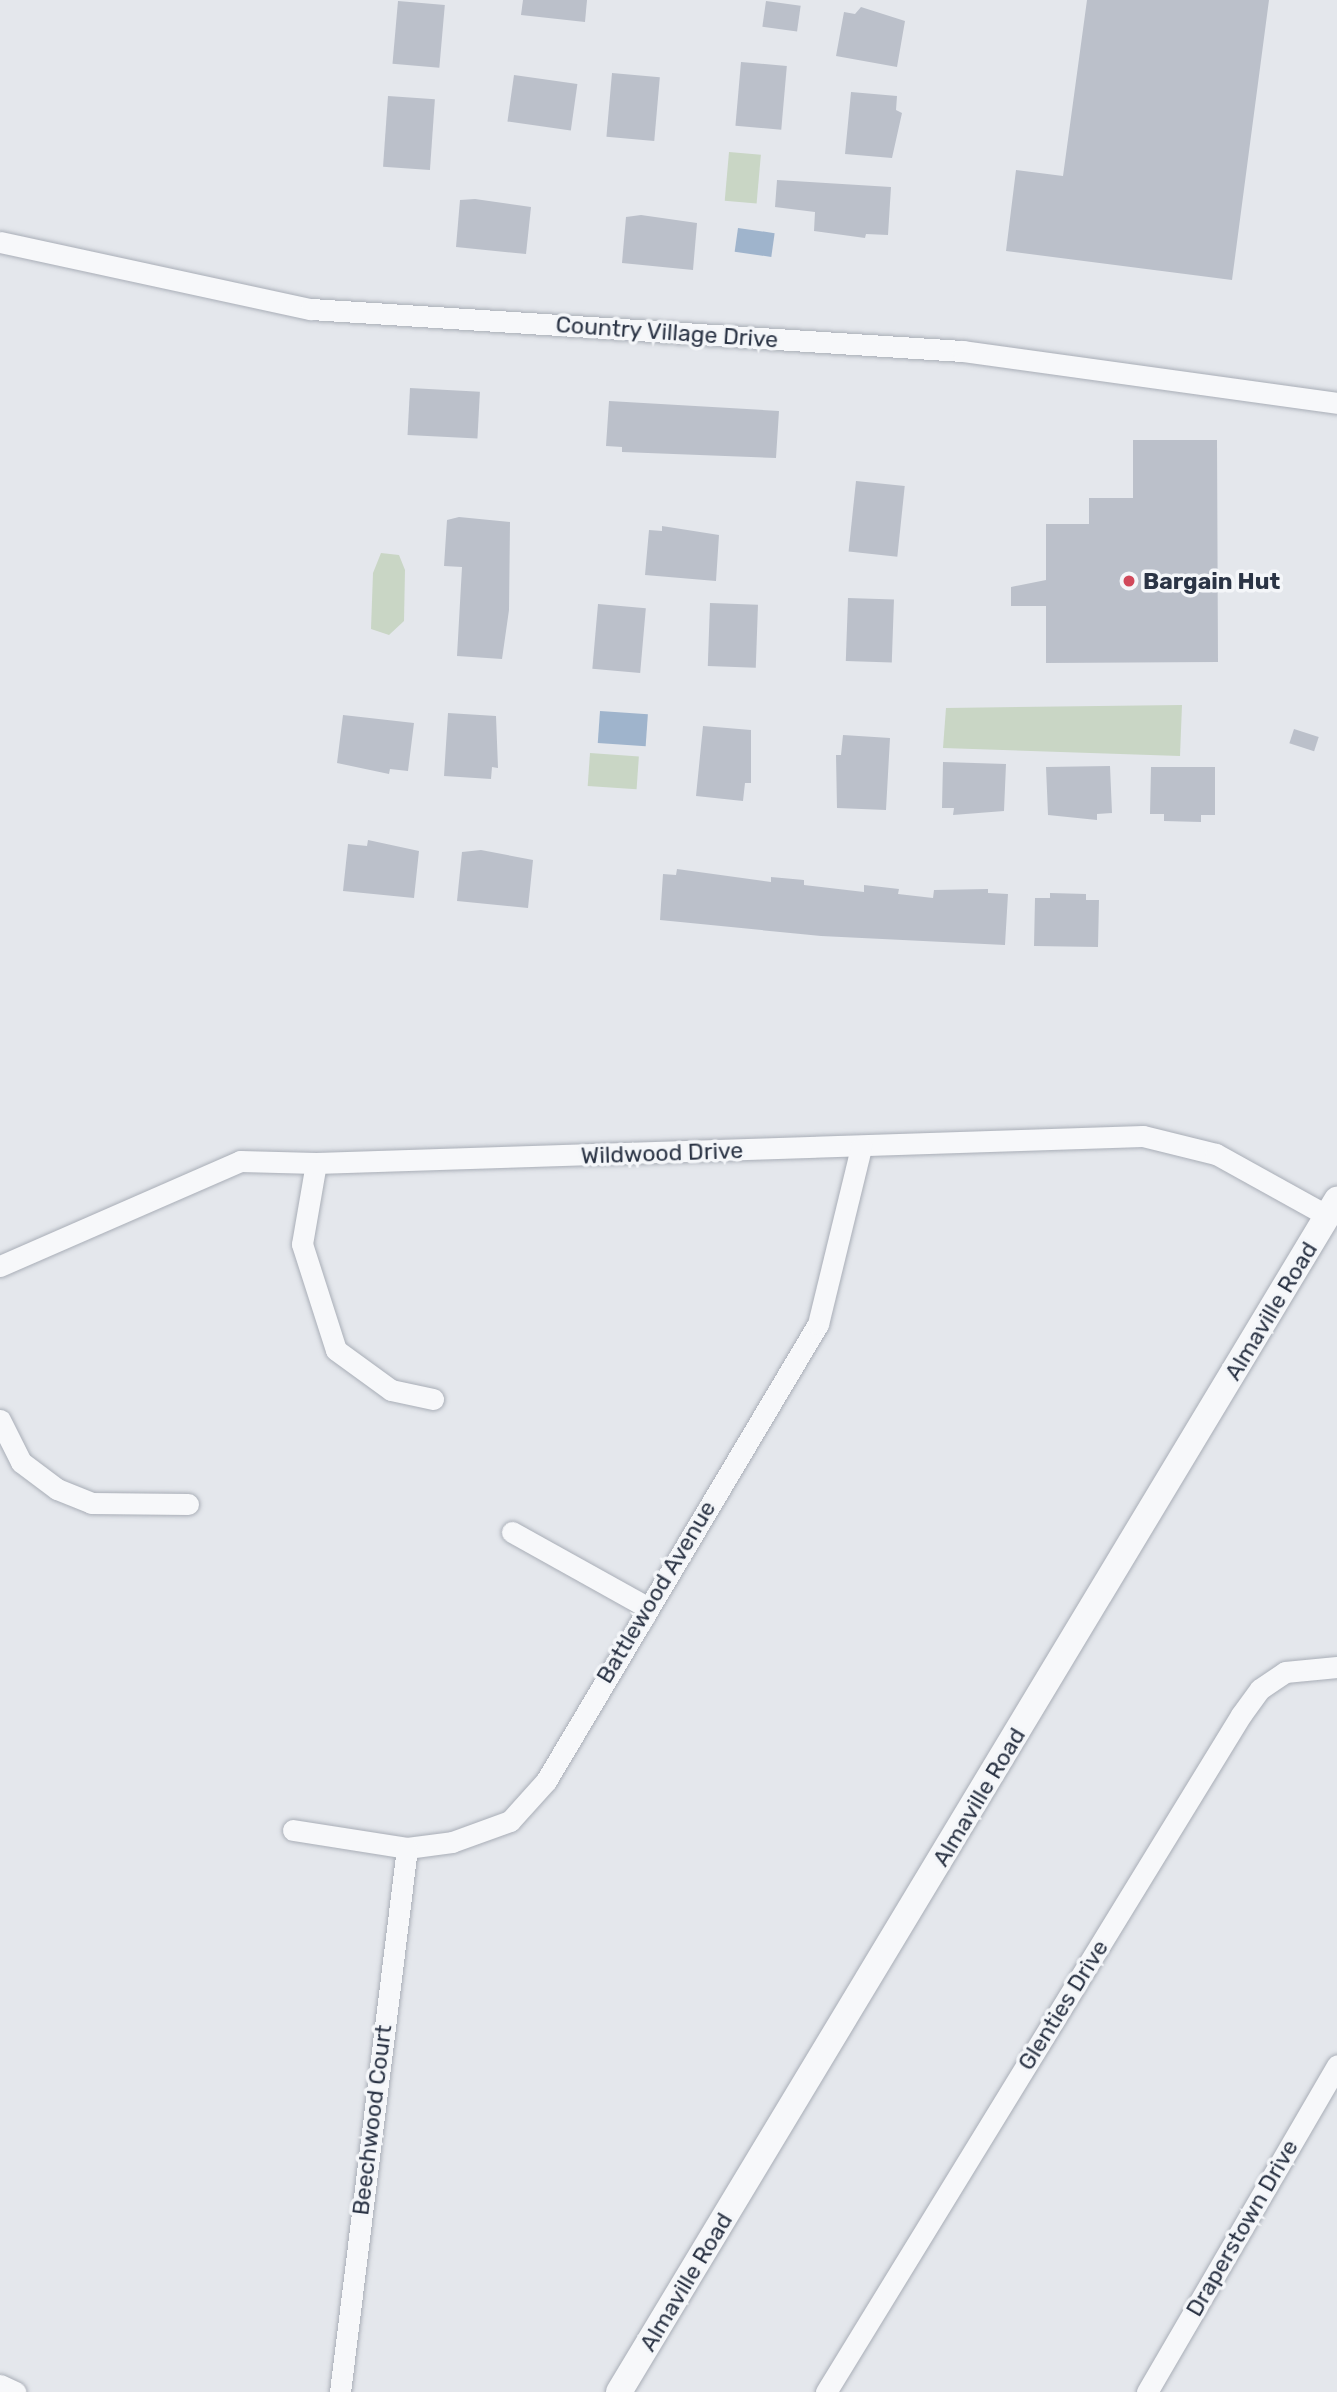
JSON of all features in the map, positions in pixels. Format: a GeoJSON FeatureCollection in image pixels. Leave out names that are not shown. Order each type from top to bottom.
{"type":"FeatureCollection","features":[{"type":"Feature","properties":{"kind":"street","name":"Country Village Drive"},"geometry":{"type":"LineString","coordinates":[[0,242],[311,309],[963,351],[1337,402]]}},
{"type":"Feature","properties":{"kind":"street","name":"Wildwood Drive"},"geometry":{"type":"LineString","coordinates":[[0,1266],[240,1161],[316,1163],[1143,1136],[1216,1154],[1332,1208]]}},
{"type":"Feature","properties":{"kind":"street","name":"Battlewood Avenue"},"geometry":{"type":"LineString","coordinates":[[293,1830],[407,1848],[453,1842],[510,1821],[546,1781],[647,1606],[818,1324],[861,1147]]}},
{"type":"Feature","properties":{"kind":"street"},"geometry":{"type":"LineString","coordinates":[[316,1163],[302,1244],[336,1350],[391,1390],[433,1399]]}},
{"type":"Feature","properties":{"kind":"street","name":"Almaville Road"},"geometry":{"type":"LineString","coordinates":[[619,2392],[1332,1208]]}},
{"type":"Feature","properties":{"kind":"street"},"geometry":{"type":"LineString","coordinates":[[0,1420],[21,1462],[57,1489],[90,1503],[188,1504]]}},
{"type":"Feature","properties":{"kind":"street"},"geometry":{"type":"LineString","coordinates":[[512,1532],[647,1606]]}},
{"type":"Feature","properties":{"kind":"street","name":"Glenties Drive"},"geometry":{"type":"LineString","coordinates":[[826,2392],[1241,1715],[1260,1689],[1285,1672],[1337,1667]]}},
{"type":"Feature","properties":{"kind":"street","name":"Beechwood Court"},"geometry":{"type":"LineString","coordinates":[[340,2392],[407,1848]]}},
{"type":"Feature","properties":{"kind":"street","name":"Draperstown Drive"},"geometry":{"type":"LineString","coordinates":[[1147,2392],[1337,2065]]}},
{"type":"Feature","properties":{"kind":"street"},"geometry":{"type":"LineString","coordinates":[[0,2385],[15,2392]]}},
{"type":"Feature","properties":{"kind":"green space"},"geometry":{"type":"Polygon","coordinates":[[[729,152],[761,155],[757,204],[725,201],[729,152]]]}},
{"type":"Feature","properties":{"kind":"green space"},"geometry":{"type":"Polygon","coordinates":[[[381,553],[399,555],[405,570],[404,621],[389,635],[371,629],[373,573],[381,553]]]}},
{"type":"Feature","properties":{"kind":"green space"},"geometry":{"type":"Polygon","coordinates":[[[1182,705],[1180,756],[943,748],[946,708],[1182,705]]]}},
{"type":"Feature","properties":{"kind":"green space"},"geometry":{"type":"Polygon","coordinates":[[[590,753],[639,756],[637,789],[588,786],[590,753]]]}},
{"type":"Feature","properties":{"kind":"water"},"geometry":{"type":"Polygon","coordinates":[[[738,228],[775,233],[771,257],[735,252],[738,228]]]}},
{"type":"Feature","properties":{"kind":"water"},"geometry":{"type":"Polygon","coordinates":[[[600,711],[648,714],[646,746],[598,743],[600,711]]]}},
{"type":"Feature","properties":{"kind":"building"},"geometry":{"type":"Polygon","coordinates":[[[523,0],[587,0],[585,22],[521,15],[523,0]]]}},
{"type":"Feature","properties":{"kind":"building"},"geometry":{"type":"Polygon","coordinates":[[[1087,0],[1269,0],[1232,280],[1006,251],[1016,170],[1063,176],[1087,0]]]}},
{"type":"Feature","properties":{"kind":"building"},"geometry":{"type":"Polygon","coordinates":[[[398,1],[445,5],[439,68],[393,64],[398,1]]]}},
{"type":"Feature","properties":{"kind":"building"},"geometry":{"type":"Polygon","coordinates":[[[766,1],[801,6],[797,32],[762,27],[766,1]]]}},
{"type":"Feature","properties":{"kind":"building"},"geometry":{"type":"Polygon","coordinates":[[[861,7],[905,21],[897,67],[836,56],[844,12],[855,14],[861,7]]]}},
{"type":"Feature","properties":{"kind":"building"},"geometry":{"type":"Polygon","coordinates":[[[741,62],[787,66],[781,130],[735,126],[741,62]]]}},
{"type":"Feature","properties":{"kind":"building"},"geometry":{"type":"Polygon","coordinates":[[[612,73],[660,77],[654,141],[606,137],[612,73]]]}},
{"type":"Feature","properties":{"kind":"building"},"geometry":{"type":"Polygon","coordinates":[[[514,75],[577,84],[571,130],[507,122],[514,75]]]}},
{"type":"Feature","properties":{"kind":"building"},"geometry":{"type":"Polygon","coordinates":[[[851,92],[897,96],[896,110],[902,113],[892,158],[845,154],[851,92]]]}},
{"type":"Feature","properties":{"kind":"building"},"geometry":{"type":"Polygon","coordinates":[[[388,96],[435,99],[430,170],[383,167],[388,96]]]}},
{"type":"Feature","properties":{"kind":"building"},"geometry":{"type":"Polygon","coordinates":[[[777,180],[891,187],[888,235],[866,234],[865,238],[814,231],[815,212],[775,207],[777,180]]]}},
{"type":"Feature","properties":{"kind":"building"},"geometry":{"type":"Polygon","coordinates":[[[475,199],[531,207],[526,254],[456,247],[460,200],[475,199]]]}},
{"type":"Feature","properties":{"kind":"building"},"geometry":{"type":"Polygon","coordinates":[[[641,215],[697,223],[693,270],[622,263],[626,217],[641,215]]]}},
{"type":"Feature","properties":{"kind":"building"},"geometry":{"type":"Polygon","coordinates":[[[410,388],[480,392],[477,439],[408,435],[410,388]]]}},
{"type":"Feature","properties":{"kind":"building"},"geometry":{"type":"Polygon","coordinates":[[[609,401],[779,411],[776,458],[622,452],[622,447],[606,446],[609,401]]]}},
{"type":"Feature","properties":{"kind":"building"},"geometry":{"type":"Polygon","coordinates":[[[1133,440],[1217,440],[1218,662],[1046,663],[1046,606],[1011,606],[1011,587],[1046,580],[1046,524],[1089,524],[1089,498],[1133,498],[1133,440]]]}},
{"type":"Feature","properties":{"kind":"building"},"geometry":{"type":"Polygon","coordinates":[[[856,481],[905,486],[897,557],[849,552],[856,481]]]}},
{"type":"Feature","properties":{"kind":"building"},"geometry":{"type":"Polygon","coordinates":[[[459,517],[510,522],[509,610],[502,659],[457,656],[462,567],[444,566],[447,520],[459,517]]]}},
{"type":"Feature","properties":{"kind":"building"},"geometry":{"type":"Polygon","coordinates":[[[662,526],[719,535],[716,581],[645,575],[649,530],[662,531],[662,526]]]}},
{"type":"Feature","properties":{"kind":"building"},"geometry":{"type":"Polygon","coordinates":[[[848,598],[894,600],[892,663],[846,661],[848,598]]]}},
{"type":"Feature","properties":{"kind":"building"},"geometry":{"type":"Polygon","coordinates":[[[710,603],[758,605],[756,668],[708,666],[710,603]]]}},
{"type":"Feature","properties":{"kind":"building"},"geometry":{"type":"Polygon","coordinates":[[[598,604],[646,608],[640,673],[592,669],[598,604]]]}},
{"type":"Feature","properties":{"kind":"building"},"geometry":{"type":"Polygon","coordinates":[[[448,713],[496,716],[498,768],[492,767],[491,779],[444,776],[448,713]]]}},
{"type":"Feature","properties":{"kind":"building"},"geometry":{"type":"Polygon","coordinates":[[[343,715],[414,723],[408,771],[390,769],[389,774],[337,763],[343,715]]]}},
{"type":"Feature","properties":{"kind":"building"},"geometry":{"type":"Polygon","coordinates":[[[703,726],[751,730],[751,783],[745,783],[743,801],[696,796],[703,726]]]}},
{"type":"Feature","properties":{"kind":"building"},"geometry":{"type":"Polygon","coordinates":[[[1294,729],[1319,737],[1314,751],[1289,743],[1294,729]]]}},
{"type":"Feature","properties":{"kind":"building"},"geometry":{"type":"Polygon","coordinates":[[[843,735],[890,738],[886,810],[837,808],[836,755],[841,755],[843,735]]]}},
{"type":"Feature","properties":{"kind":"building"},"geometry":{"type":"Polygon","coordinates":[[[943,762],[1006,764],[1004,811],[953,815],[954,808],[942,808],[943,762]]]}},
{"type":"Feature","properties":{"kind":"building"},"geometry":{"type":"Polygon","coordinates":[[[1110,766],[1112,813],[1097,814],[1097,820],[1048,815],[1046,767],[1110,766]]]}},
{"type":"Feature","properties":{"kind":"building"},"geometry":{"type":"Polygon","coordinates":[[[1151,767],[1215,767],[1215,815],[1201,815],[1201,822],[1164,821],[1164,814],[1150,814],[1151,767]]]}},
{"type":"Feature","properties":{"kind":"building"},"geometry":{"type":"Polygon","coordinates":[[[368,840],[419,851],[414,898],[343,891],[348,844],[367,846],[368,840]]]}},
{"type":"Feature","properties":{"kind":"building"},"geometry":{"type":"Polygon","coordinates":[[[481,850],[533,860],[528,908],[457,901],[462,852],[481,850]]]}},
{"type":"Feature","properties":{"kind":"building"},"geometry":{"type":"Polygon","coordinates":[[[677,869],[771,882],[771,877],[804,880],[804,885],[864,892],[864,885],[899,889],[898,894],[933,898],[934,890],[988,889],[988,893],[1008,894],[1005,945],[821,936],[660,920],[663,874],[676,875],[677,869]]]}},
{"type":"Feature","properties":{"kind":"building"},"geometry":{"type":"Polygon","coordinates":[[[1050,893],[1086,894],[1086,900],[1099,900],[1098,947],[1034,946],[1035,898],[1050,898],[1050,893]]]}},
{"type":"Feature","properties":{"kind":"place","name":"Bargain Hut"},"geometry":{"type":"Point","coordinates":[1129,581]}}]}
